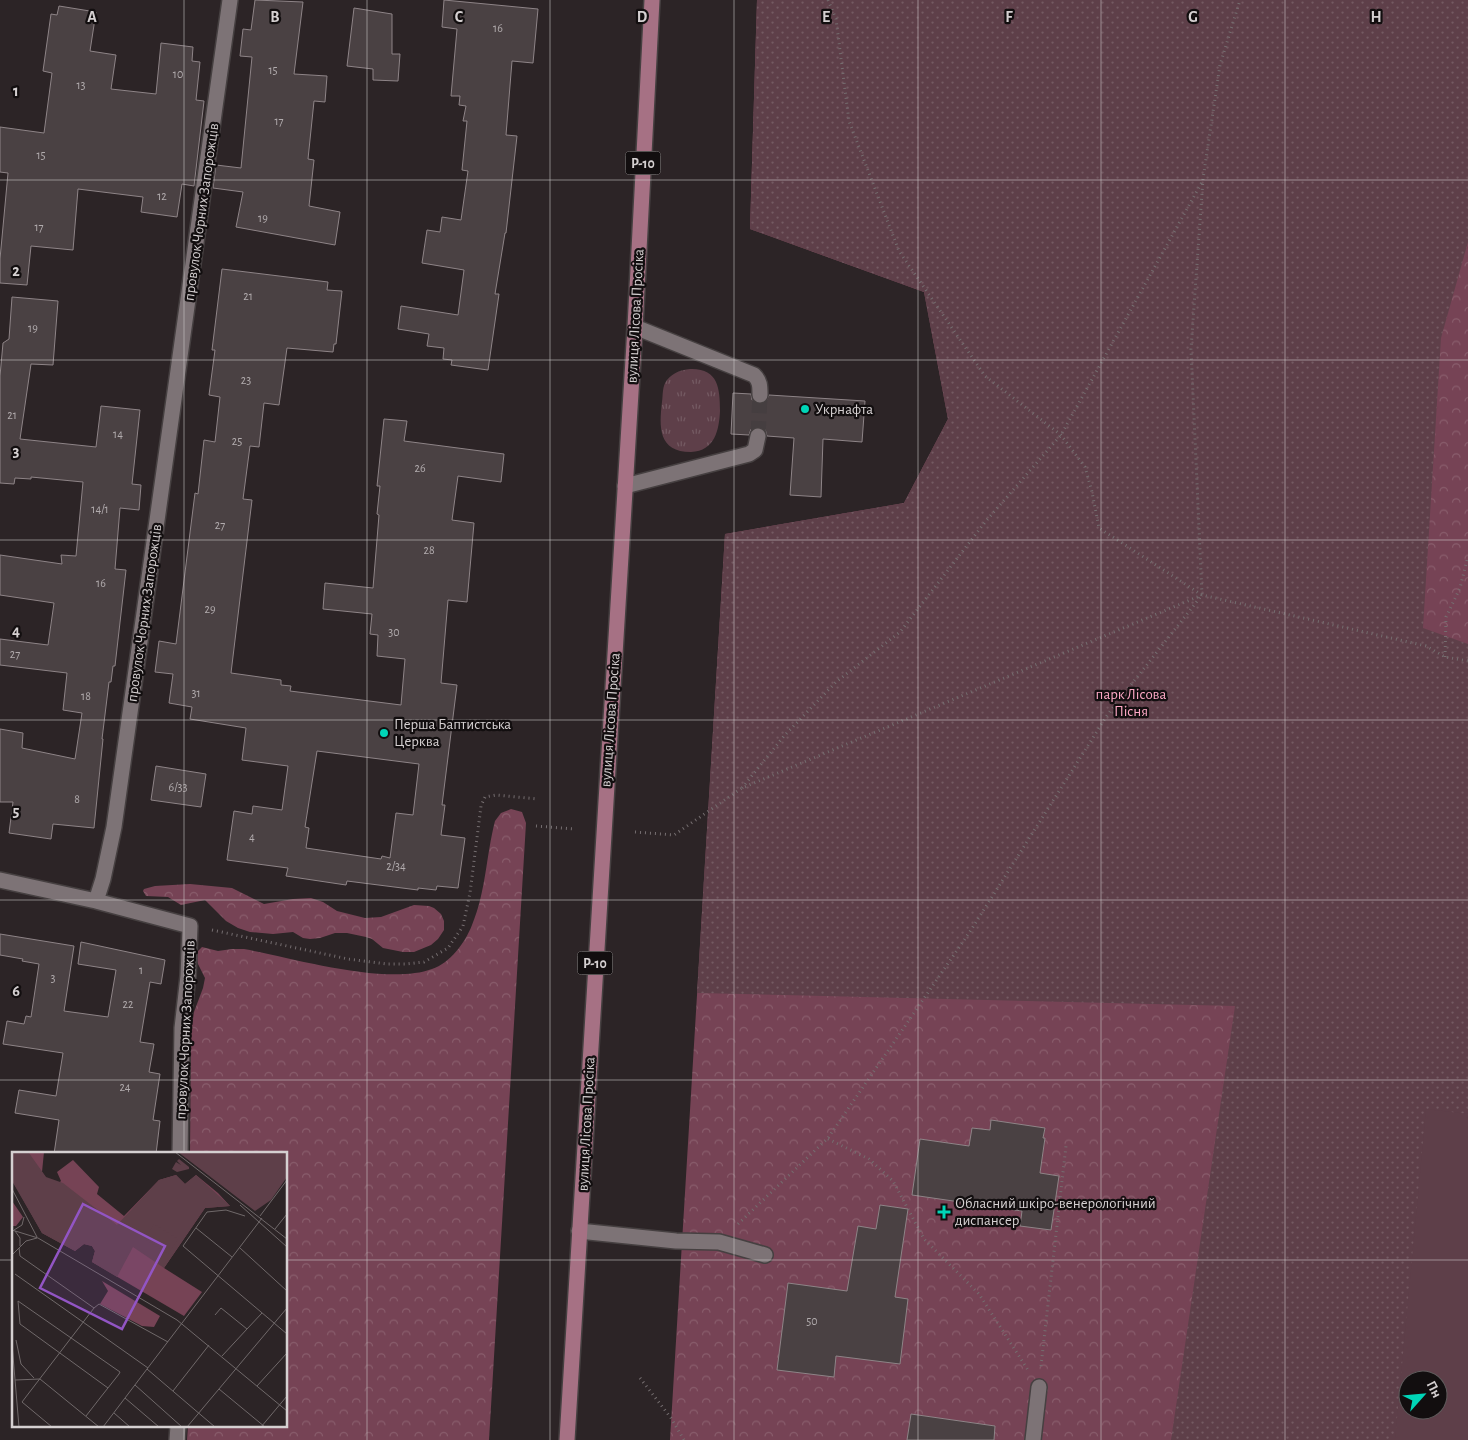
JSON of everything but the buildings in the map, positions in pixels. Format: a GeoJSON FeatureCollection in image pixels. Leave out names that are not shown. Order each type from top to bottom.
{"type":"FeatureCollection","features":[{"type":"Feature","properties":{"kind":"main road","name":"вулиця Лісова Просіка"},"geometry":{"type":"LineString","coordinates":[[567,1440],[635,327],[652,0]]}},
{"type":"Feature","properties":{"kind":"street","name":"провулок Чорних Запорожців"},"geometry":{"type":"LineString","coordinates":[[180,1152],[181,1036],[188,976],[190,926],[96,901],[103,879],[114,827],[230,0]]}},
{"type":"Feature","properties":{"kind":"street"},"geometry":{"type":"LineString","coordinates":[[635,327],[754,375],[759,379],[760,394]]}},
{"type":"Feature","properties":{"kind":"street"},"geometry":{"type":"LineString","coordinates":[[625,486],[749,454],[755,450],[758,436]]}},
{"type":"Feature","properties":{"kind":"street"},"geometry":{"type":"LineString","coordinates":[[0,880],[96,901]]}},
{"type":"Feature","properties":{"kind":"street"},"geometry":{"type":"LineString","coordinates":[[579,1231],[676,1241],[719,1242],[765,1255]]}},
{"type":"Feature","properties":{"kind":"street"},"geometry":{"type":"LineString","coordinates":[[1033,1440],[1039,1387]]}},
{"type":"Feature","properties":{"kind":"path"},"geometry":{"type":"LineString","coordinates":[[828,0],[836,19],[849,121],[899,250],[985,376],[1060,435],[1085,467],[1099,528],[1202,595],[1426,646],[1445,657],[1468,661]]}},
{"type":"Feature","properties":{"kind":"path"},"geometry":{"type":"LineString","coordinates":[[719,1242],[828,1138],[971,930],[1108,714],[1202,595],[1191,349],[1203,179],[1220,64],[1240,0]]}},
{"type":"Feature","properties":{"kind":"path"},"geometry":{"type":"LineString","coordinates":[[742,788],[784,736],[836,682],[900,632],[986,521],[1060,435],[1203,179]]}},
{"type":"Feature","properties":{"kind":"path"},"geometry":{"type":"LineString","coordinates":[[1445,657],[1446,617],[1460,588],[1468,556]]}},
{"type":"Feature","properties":{"kind":"path"},"geometry":{"type":"LineString","coordinates":[[635,832],[674,834],[742,788],[1202,595]]}},
{"type":"Feature","properties":{"kind":"path"},"geometry":{"type":"LineString","coordinates":[[190,926],[348,959],[386,964],[424,962],[448,948],[463,926],[470,893],[481,806],[485,797],[496,795],[538,799]]}},
{"type":"Feature","properties":{"kind":"path"},"geometry":{"type":"LineString","coordinates":[[536,826],[574,828]]}},
{"type":"Feature","properties":{"kind":"path"},"geometry":{"type":"LineString","coordinates":[[828,1138],[869,1159],[893,1181],[924,1239],[978,1294],[1039,1387]]}},
{"type":"Feature","properties":{"kind":"path"},"geometry":{"type":"LineString","coordinates":[[1039,1387],[1066,1146]]}},
{"type":"Feature","properties":{"kind":"path"},"geometry":{"type":"LineString","coordinates":[[640,1378],[671,1418],[684,1440]]}},
{"type":"Feature","properties":{"kind":"green space","name":"парк Лісова Пісня"},"geometry":{"type":"Polygon","coordinates":[[[757,0],[1468,0],[1468,1440],[670,1440],[725,534],[904,503],[948,419],[924,292],[750,229],[757,0]]]}},
{"type":"Feature","properties":{"kind":"green space","name":"парк Лісова Пісня"},"geometry":{"type":"Polygon","coordinates":[[[757,0],[1468,0],[1468,242],[1441,338],[1423,628],[1468,644],[1468,1440],[1171,1440],[1235,1006],[697,993],[725,534],[904,503],[948,419],[924,292],[750,229],[757,0]]]}},
{"type":"Feature","properties":{"kind":"green space"},"geometry":{"type":"Polygon","coordinates":[[[690,369],[706,372],[716,381],[720,411],[717,432],[710,444],[699,451],[691,452],[672,448],[667,443],[661,429],[665,382],[674,374],[690,369]]]}},
{"type":"Feature","properties":{"kind":"green space"},"geometry":{"type":"Polygon","coordinates":[[[511,809],[522,812],[526,823],[489,1440],[187,1440],[188,1428],[288,1428],[288,1152],[190,1152],[191,1032],[194,1012],[205,978],[198,964],[196,953],[202,947],[218,951],[244,949],[365,973],[413,973],[439,966],[451,957],[469,932],[480,900],[495,821],[501,813],[511,809]]]}},
{"type":"Feature","properties":{"kind":"green space"},"geometry":{"type":"Polygon","coordinates":[[[190,884],[232,888],[264,904],[311,898],[323,902],[337,911],[365,918],[381,917],[414,905],[429,906],[441,914],[444,921],[444,930],[431,945],[414,952],[403,952],[383,948],[372,939],[347,933],[335,933],[310,939],[303,938],[293,932],[273,934],[250,932],[226,921],[205,900],[181,905],[168,897],[146,896],[143,891],[155,886],[190,884]]]}},
{"type":"Feature","properties":{"kind":"green space"},"geometry":{"type":"Polygon","coordinates":[[[1426,1109],[1468,1114],[1468,1440],[1395,1440],[1398,1408],[1398,1420],[1448,1420],[1448,1370],[1402,1370],[1426,1109]]]}},
{"type":"Feature","properties":{"kind":"tunnel"},"geometry":{"type":"LineString","coordinates":[[758,436],[760,395]]}},
{"type":"Feature","properties":{"kind":"place","name":"Укрнафта"},"geometry":{"type":"Point","coordinates":[805,409]}},
{"type":"Feature","properties":{"kind":"place","name":"Перша Баптистська Церква"},"geometry":{"type":"Point","coordinates":[384,733]}},
{"type":"Feature","properties":{"kind":"place","name":"Обласний шкіро-венерологічний диспансер"},"geometry":{"type":"Point","coordinates":[944,1212]}}]}
